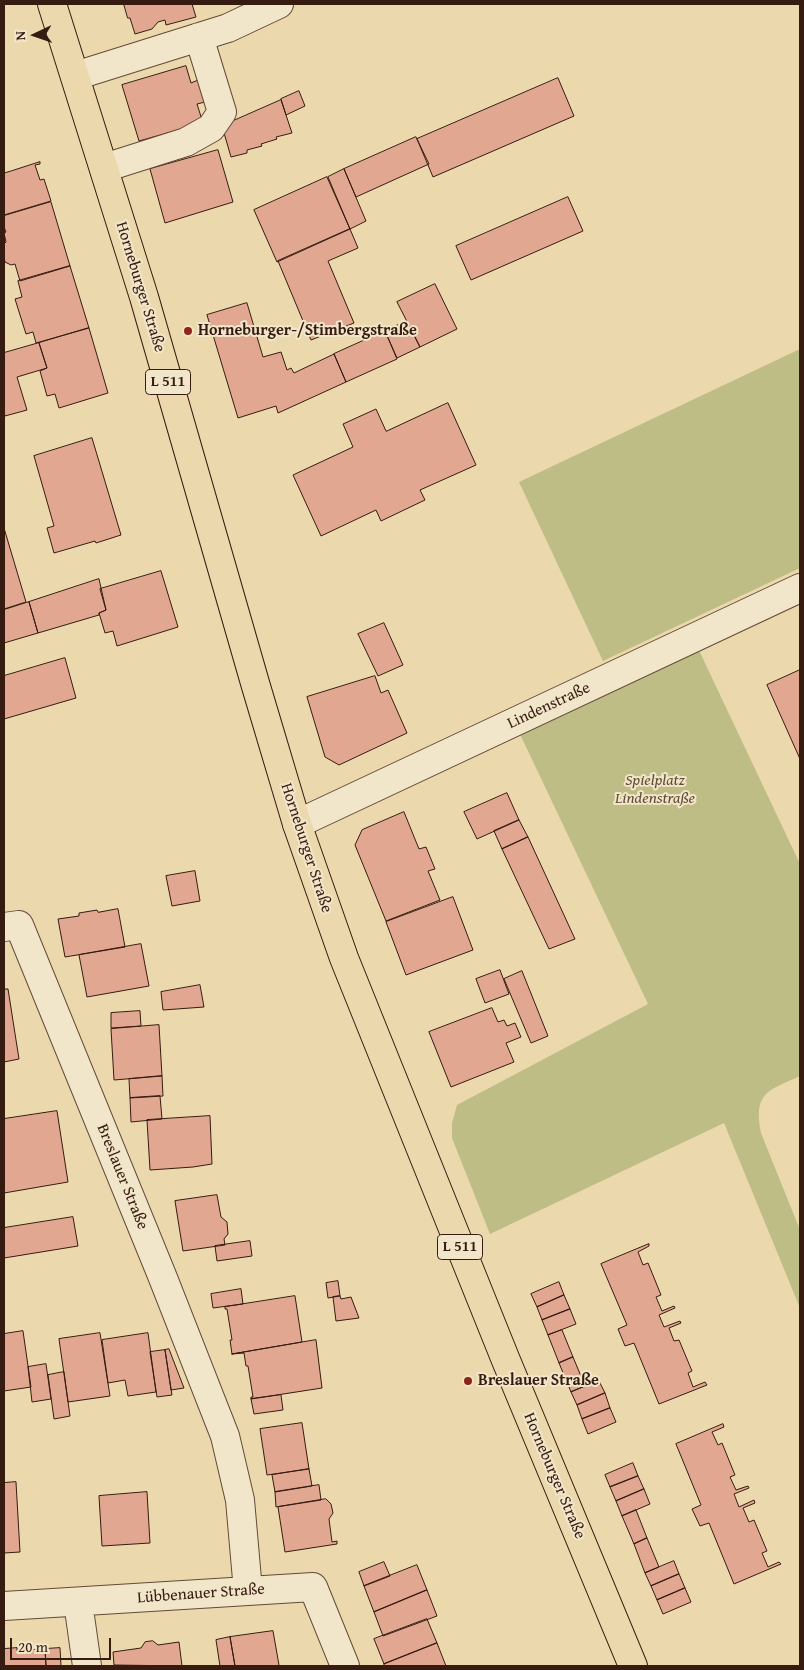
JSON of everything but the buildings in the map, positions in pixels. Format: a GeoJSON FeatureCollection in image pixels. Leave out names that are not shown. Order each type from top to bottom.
{"type":"FeatureCollection","features":[{"type":"Feature","properties":{"kind":"main road","name":"Horneburger Straße"},"geometry":{"type":"LineString","coordinates":[[52,4],[144,297],[297,824],[344,958],[505,1358],[633,1666]]}},
{"type":"Feature","properties":{"kind":"street"},"geometry":{"type":"LineString","coordinates":[[75,76],[228,28],[279,4]]}},
{"type":"Feature","properties":{"kind":"street"},"geometry":{"type":"LineString","coordinates":[[104,168],[186,142],[211,128],[222,112],[200,37]]}},
{"type":"Feature","properties":{"kind":"street","name":"Lindenstraße"},"geometry":{"type":"LineString","coordinates":[[297,824],[800,588]]}},
{"type":"Feature","properties":{"kind":"street","name":"Breslauer Straße"},"geometry":{"type":"LineString","coordinates":[[4,927],[19,925],[160,1269],[225,1436],[240,1500],[248,1591]]}},
{"type":"Feature","properties":{"kind":"street","name":"Lübbenauer Straße"},"geometry":{"type":"LineString","coordinates":[[4,1606],[313,1587],[345,1666]]}},
{"type":"Feature","properties":{"kind":"street"},"geometry":{"type":"LineString","coordinates":[[78,1602],[88,1666]]}},
{"type":"Feature","properties":{"kind":"green space"},"geometry":{"type":"Polygon","coordinates":[[[800,349],[800,568],[603,661],[519,482],[800,349]]]}},
{"type":"Feature","properties":{"kind":"green space","name":"Spielplatz Lindenstraße"},"geometry":{"type":"Polygon","coordinates":[[[696,644],[800,864],[800,1076],[779,1085],[766,1095],[761,1101],[759,1119],[761,1133],[800,1230],[800,1308],[724,1123],[490,1234],[452,1138],[452,1123],[457,1105],[648,1004],[518,730],[696,644]]]}},
{"type":"Feature","properties":{"kind":"place","name":"Horneburger-/Stimbergstraße"},"geometry":{"type":"Point","coordinates":[188,331]}},
{"type":"Feature","properties":{"kind":"place","name":"Breslauer Straße"},"geometry":{"type":"Point","coordinates":[468,1381]}}]}
